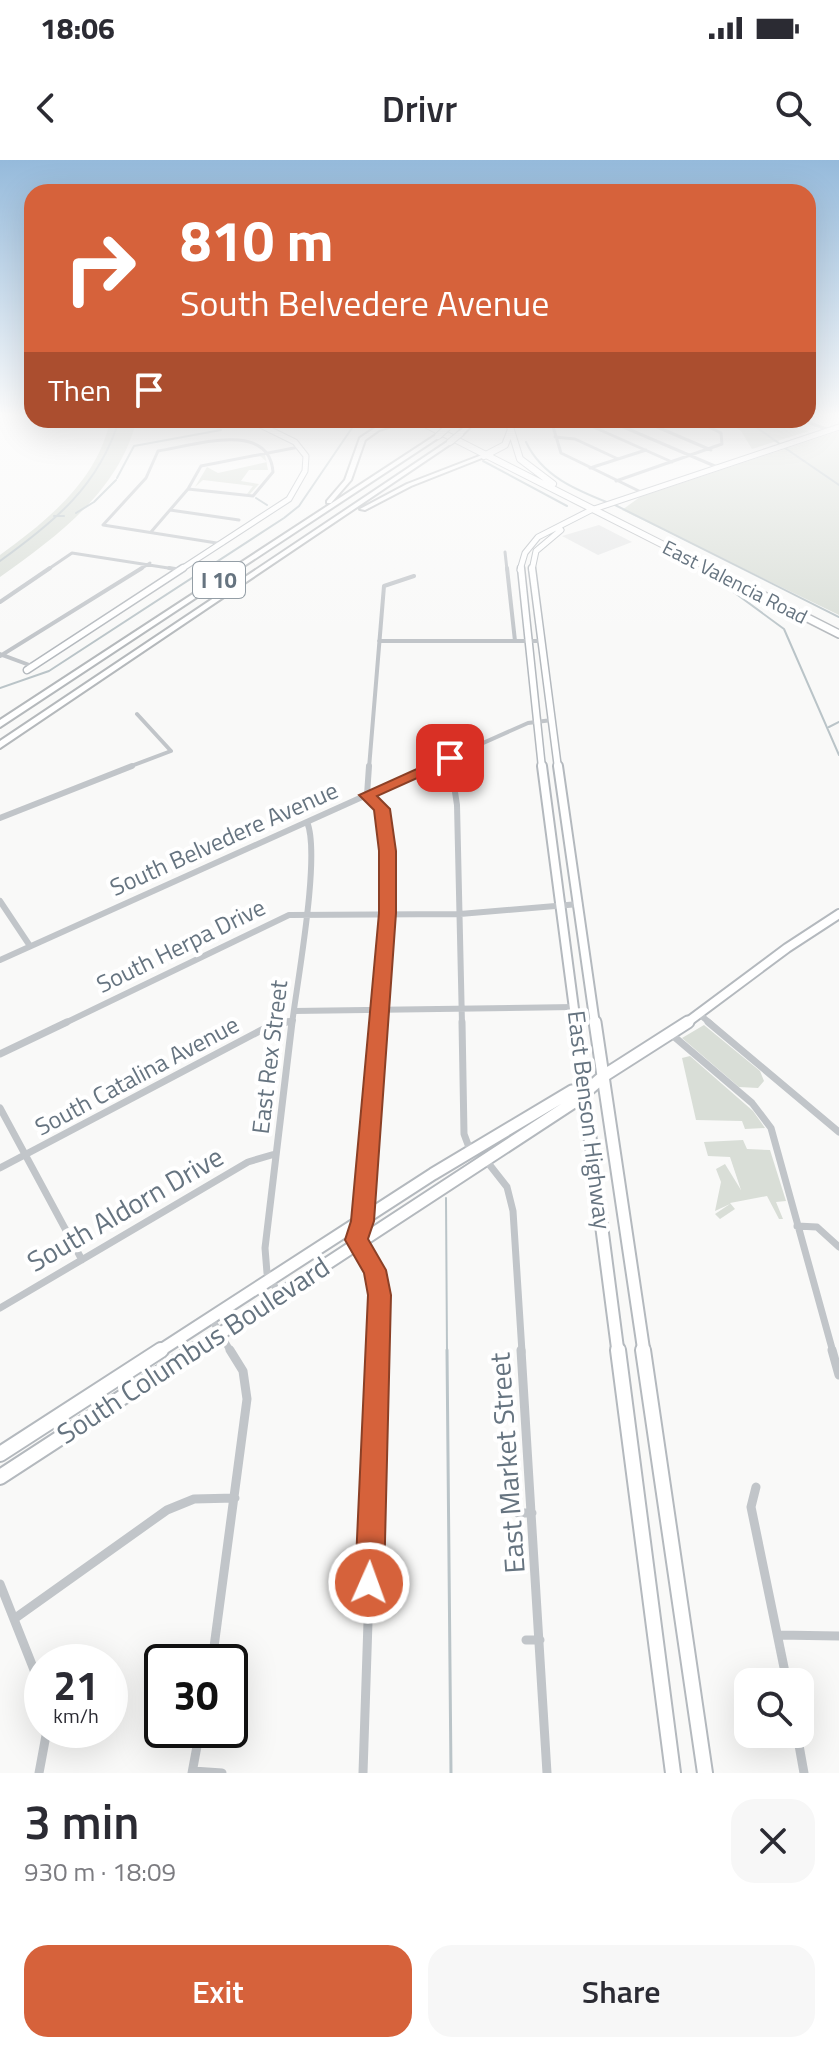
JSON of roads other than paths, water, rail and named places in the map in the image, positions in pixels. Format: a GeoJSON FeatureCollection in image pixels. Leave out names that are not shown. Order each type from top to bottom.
{"type":"FeatureCollection","features":[{"type":"Feature","properties":{"kind":"highway"},"geometry":{"type":"LineString","coordinates":[[173,610],[331,500],[339,490]]}},
{"type":"Feature","properties":{"kind":"highway","name":"I 10"},"geometry":{"type":"LineString","coordinates":[[0,724],[355,490]]}},
{"type":"Feature","properties":{"kind":"highway","name":"I 10"},"geometry":{"type":"LineString","coordinates":[[0,745],[378,490]]}},
{"type":"Feature","properties":{"kind":"highway"},"geometry":{"type":"LineString","coordinates":[[273,561],[398,490]]}},
{"type":"Feature","properties":{"kind":"main road"},"geometry":{"type":"LineString","coordinates":[[30,668],[223,544],[289,499],[293,490]]}},
{"type":"Feature","properties":{"kind":"main road","name":"East Valencia Road"},"geometry":{"type":"LineString","coordinates":[[566,490],[604,507],[839,634]]}},
{"type":"Feature","properties":{"kind":"main road","name":"East Valencia Road"},"geometry":{"type":"LineString","coordinates":[[567,490],[839,627]]}},
{"type":"Feature","properties":{"kind":"main road"},"geometry":{"type":"LineString","coordinates":[[604,507],[646,490]]}},
{"type":"Feature","properties":{"kind":"main road","name":"East Benson Highway"},"geometry":{"type":"LineString","coordinates":[[604,507],[556,533],[536,551],[531,575],[605,1075],[627,1253],[705,1773]]}},
{"type":"Feature","properties":{"kind":"main road","name":"East Benson Highway"},"geometry":{"type":"LineString","coordinates":[[604,507],[547,531],[525,553],[519,574],[673,1773]]}},
{"type":"Feature","properties":{"kind":"main road","name":"South Columbus Boulevard"},"geometry":{"type":"LineString","coordinates":[[0,1477],[574,1102],[605,1075],[671,1034],[839,914]]}},
{"type":"Feature","properties":{"kind":"main road","name":"South Columbus Boulevard"},"geometry":{"type":"LineString","coordinates":[[0,1454],[470,1150],[572,1091],[585,1090]]}},
{"type":"Feature","properties":{"kind":"street"},"geometry":{"type":"LineString","coordinates":[[135,490],[103,525],[223,544]]}},
{"type":"Feature","properties":{"kind":"street"},"geometry":{"type":"LineString","coordinates":[[151,532],[187,490]]}},
{"type":"Feature","properties":{"kind":"street"},"geometry":{"type":"LineString","coordinates":[[200,490],[253,496],[258,490]]}},
{"type":"Feature","properties":{"kind":"street"},"geometry":{"type":"LineString","coordinates":[[637,490],[641,492]]}},
{"type":"Feature","properties":{"kind":"street"},"geometry":{"type":"LineString","coordinates":[[170,510],[239,520]]}},
{"type":"Feature","properties":{"kind":"street"},"geometry":{"type":"LineString","coordinates":[[505,552],[515,641]]}},
{"type":"Feature","properties":{"kind":"street"},"geometry":{"type":"LineString","coordinates":[[0,602],[72,553],[181,570]]}},
{"type":"Feature","properties":{"kind":"street"},"geometry":{"type":"LineString","coordinates":[[1,655],[150,563]]}},
{"type":"Feature","properties":{"kind":"street"},"geometry":{"type":"LineString","coordinates":[[363,1773],[379,1295],[375,1270],[357,1243],[363,1221],[388,913],[387,851],[382,809],[367,795],[384,586],[414,576]]}},
{"type":"Feature","properties":{"kind":"street"},"geometry":{"type":"LineString","coordinates":[[379,641],[540,641]]}},
{"type":"Feature","properties":{"kind":"street"},"geometry":{"type":"LineString","coordinates":[[1,655],[30,668]]}},
{"type":"Feature","properties":{"kind":"street"},"geometry":{"type":"LineString","coordinates":[[0,818],[171,751],[137,714]]}},
{"type":"Feature","properties":{"kind":"street","name":"South Belvedere Avenue"},"geometry":{"type":"LineString","coordinates":[[0,960],[536,719],[552,720]]}},
{"type":"Feature","properties":{"kind":"street"},"geometry":{"type":"LineString","coordinates":[[450,758],[457,805],[464,1134],[470,1150]]}},
{"type":"Feature","properties":{"kind":"street","name":"East Rex Street"},"geometry":{"type":"LineString","coordinates":[[279,1294],[270,1280],[265,1256],[312,857],[311,831],[307,822]]}},
{"type":"Feature","properties":{"kind":"street"},"geometry":{"type":"LineString","coordinates":[[0,901],[30,946]]}},
{"type":"Feature","properties":{"kind":"street","name":"South Herpa Drive"},"geometry":{"type":"LineString","coordinates":[[0,1054],[284,917],[306,913],[460,914],[579,904]]}},
{"type":"Feature","properties":{"kind":"street"},"geometry":{"type":"LineString","coordinates":[[294,1011],[575,1007]]}},
{"type":"Feature","properties":{"kind":"street"},"geometry":{"type":"LineString","coordinates":[[697,1013],[839,1132]]}},
{"type":"Feature","properties":{"kind":"street","name":"South Catalina Avenue"},"geometry":{"type":"LineString","coordinates":[[0,1168],[269,1026],[293,1020]]}},
{"type":"Feature","properties":{"kind":"street"},"geometry":{"type":"LineString","coordinates":[[671,1034],[752,1103],[771,1128],[839,1375]]}},
{"type":"Feature","properties":{"kind":"street"},"geometry":{"type":"LineString","coordinates":[[0,1108],[82,1260]]}},
{"type":"Feature","properties":{"kind":"street","name":"South Aldorn Drive"},"geometry":{"type":"LineString","coordinates":[[0,1308],[248,1162],[275,1154]]}},
{"type":"Feature","properties":{"kind":"street","name":"East Market Street"},"geometry":{"type":"LineString","coordinates":[[485,1159],[507,1187],[514,1223],[547,1773]]}},
{"type":"Feature","properties":{"kind":"street"},"geometry":{"type":"LineString","coordinates":[[502,1223],[514,1223]]}},
{"type":"Feature","properties":{"kind":"street"},"geometry":{"type":"LineString","coordinates":[[797,1226],[817,1227],[839,1247]]}},
{"type":"Feature","properties":{"kind":"street"},"geometry":{"type":"LineString","coordinates":[[508,1308],[519,1308]]}},
{"type":"Feature","properties":{"kind":"street"},"geometry":{"type":"LineString","coordinates":[[211,1318],[239,1363],[247,1390],[215,1644]]}},
{"type":"Feature","properties":{"kind":"street"},"geometry":{"type":"LineString","coordinates":[[513,1404],[525,1405]]}},
{"type":"Feature","properties":{"kind":"street"},"geometry":{"type":"LineString","coordinates":[[756,1487],[751,1507],[784,1668]]}},
{"type":"Feature","properties":{"kind":"street"},"geometry":{"type":"LineString","coordinates":[[14,1619],[167,1510],[194,1499],[235,1498]]}},
{"type":"Feature","properties":{"kind":"street"},"geometry":{"type":"LineString","coordinates":[[518,1513],[532,1513]]}},
{"type":"Feature","properties":{"kind":"street"},"geometry":{"type":"LineString","coordinates":[[0,1584],[24,1644]]}},
{"type":"Feature","properties":{"kind":"street"},"geometry":{"type":"LineString","coordinates":[[778,1635],[839,1636]]}},
{"type":"Feature","properties":{"kind":"street"},"geometry":{"type":"LineString","coordinates":[[526,1640],[540,1640]]}},
{"type":"Feature","properties":{"kind":"street"},"geometry":{"type":"LineString","coordinates":[[39,1773],[44,1748]]}},
{"type":"Feature","properties":{"kind":"street"},"geometry":{"type":"LineString","coordinates":[[197,1748],[193,1772],[222,1773]]}},
{"type":"Feature","properties":{"kind":"street"},"geometry":{"type":"LineString","coordinates":[[800,1748],[804,1773]]}},
{"type":"Feature","properties":{"kind":"waterway"},"geometry":{"type":"LineString","coordinates":[[57,516],[81,490]]}},
{"type":"Feature","properties":{"kind":"waterway"},"geometry":{"type":"LineString","coordinates":[[76,513],[106,490]]}},
{"type":"Feature","properties":{"kind":"waterway"},"geometry":{"type":"LineString","coordinates":[[0,688],[49,671],[284,518],[299,506],[310,490]]}},
{"type":"Feature","properties":{"kind":"waterway"},"geometry":{"type":"LineString","coordinates":[[538,490],[567,506]]}},
{"type":"Feature","properties":{"kind":"waterway"},"geometry":{"type":"LineString","coordinates":[[580,490],[609,503]]}},
{"type":"Feature","properties":{"kind":"waterway"},"geometry":{"type":"LineString","coordinates":[[256,498],[267,505]]}},
{"type":"Feature","properties":{"kind":"waterway"},"geometry":{"type":"LineString","coordinates":[[615,505],[839,617]]}},
{"type":"Feature","properties":{"kind":"waterway"},"geometry":{"type":"LineString","coordinates":[[0,561],[57,516]]}},
{"type":"Feature","properties":{"kind":"waterway"},"geometry":{"type":"LineString","coordinates":[[57,516],[64,516]]}},
{"type":"Feature","properties":{"kind":"waterway"},"geometry":{"type":"LineString","coordinates":[[724,585],[784,629],[839,755]]}},
{"type":"Feature","properties":{"kind":"waterway"},"geometry":{"type":"LineString","coordinates":[[829,727],[839,722]]}},
{"type":"Feature","properties":{"kind":"waterway"},"geometry":{"type":"LineString","coordinates":[[446,1198],[447,1352]]}},
{"type":"Feature","properties":{"kind":"waterway"},"geometry":{"type":"LineString","coordinates":[[447,1350],[451,1773]]}}]}
